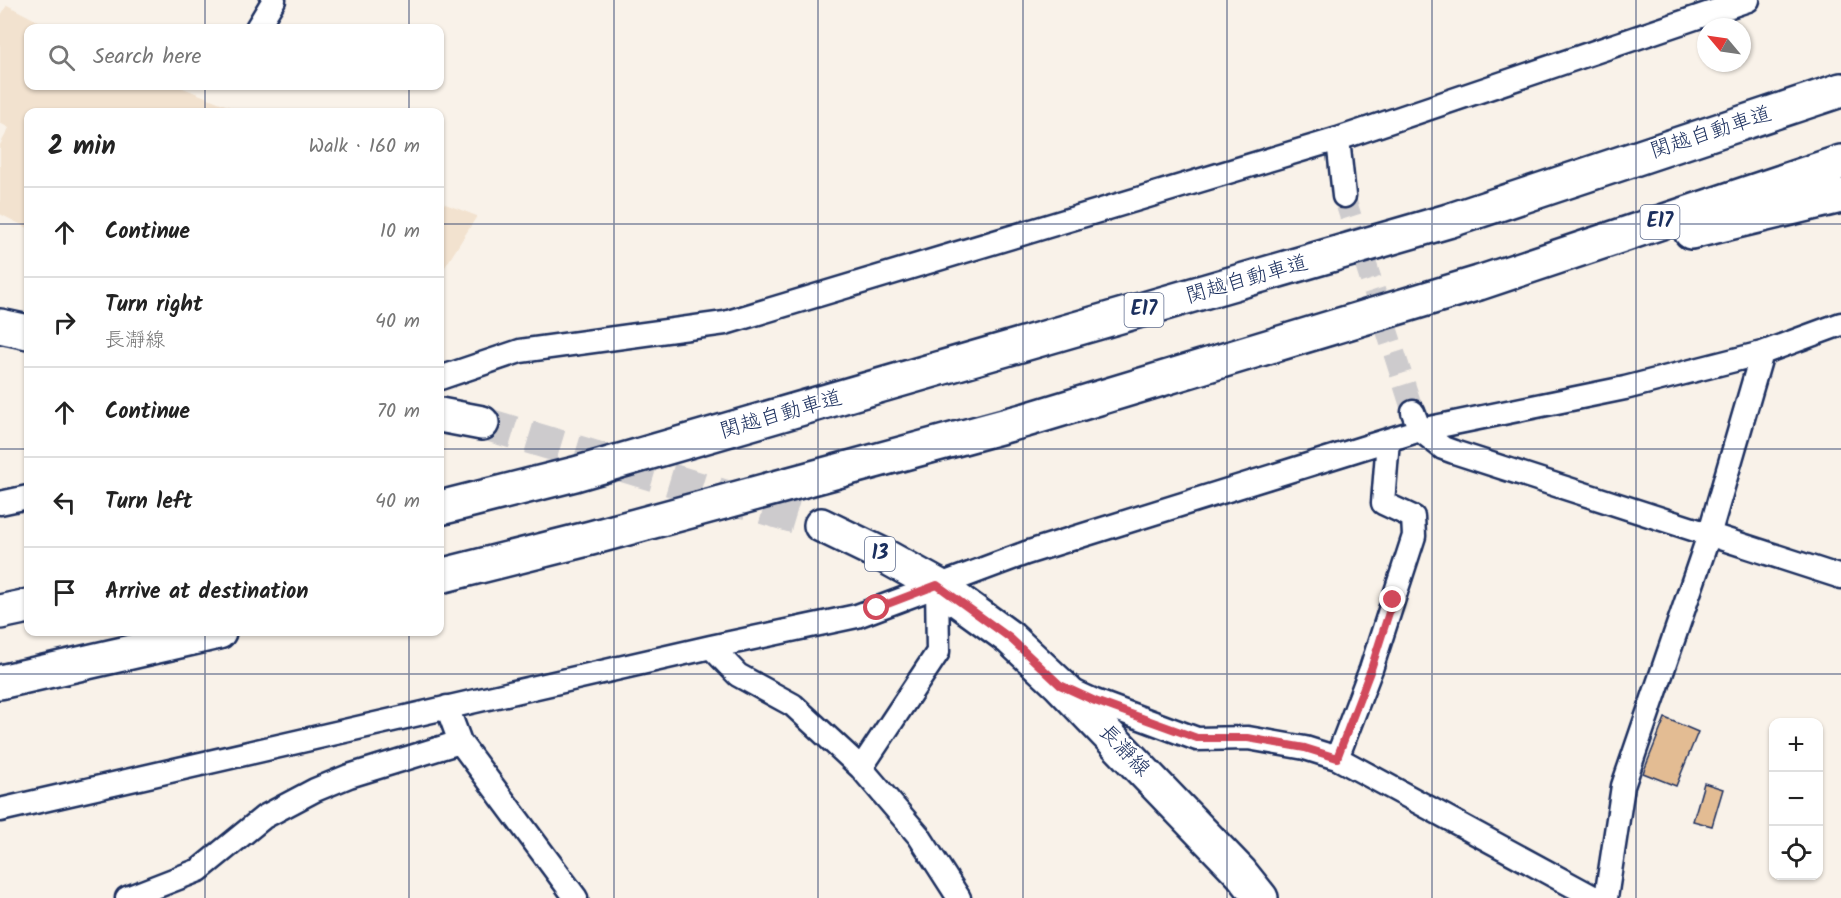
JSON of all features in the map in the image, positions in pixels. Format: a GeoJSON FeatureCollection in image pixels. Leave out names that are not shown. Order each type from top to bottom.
{"type":"FeatureCollection","features":[{"type":"Feature","properties":{"kind":"main road","name":"関越自動車道"},"geometry":{"type":"LineString","coordinates":[[444,507],[586,471],[1448,221],[1841,90]]}},
{"type":"Feature","properties":{"kind":"main road","name":"E17"},"geometry":{"type":"LineString","coordinates":[[444,575],[1026,420],[1479,283],[1841,162]]}},
{"type":"Feature","properties":{"kind":"main road"},"geometry":{"type":"LineString","coordinates":[[1479,283],[1841,196]]}},
{"type":"Feature","properties":{"kind":"main road"},"geometry":{"type":"LineString","coordinates":[[0,326],[24,331]]}},
{"type":"Feature","properties":{"kind":"main road"},"geometry":{"type":"LineString","coordinates":[[444,416],[482,423]]}},
{"type":"Feature","properties":{"kind":"main road","name":"長瀞線"},"geometry":{"type":"LineString","coordinates":[[821,525],[881,554],[937,585],[1010,638],[1060,685],[1241,873],[1261,898]]}},
{"type":"Feature","properties":{"kind":"main road"},"geometry":{"type":"LineString","coordinates":[[0,612],[24,607]]}},
{"type":"Feature","properties":{"kind":"main road"},"geometry":{"type":"LineString","coordinates":[[0,682],[201,636]]}},
{"type":"Feature","properties":{"kind":"street"},"geometry":{"type":"LineString","coordinates":[[259,24],[274,0]]}},
{"type":"Feature","properties":{"kind":"street"},"geometry":{"type":"LineString","coordinates":[[444,377],[520,351],[725,323],[1338,139],[1748,0]]}},
{"type":"Feature","properties":{"kind":"street"},"geometry":{"type":"LineString","coordinates":[[1338,139],[1344,196]]}},
{"type":"Feature","properties":{"kind":"street"},"geometry":{"type":"LineString","coordinates":[[0,810],[711,647],[857,616],[1026,553],[1389,440],[1417,421],[1625,388],[1762,353],[1841,324]]}},
{"type":"Feature","properties":{"kind":"street"},"geometry":{"type":"LineString","coordinates":[[1606,898],[1623,786],[1709,535],[1762,353]]}},
{"type":"Feature","properties":{"kind":"street"},"geometry":{"type":"LineString","coordinates":[[1417,421],[1443,448],[1841,577]]}},
{"type":"Feature","properties":{"kind":"street"},"geometry":{"type":"LineString","coordinates":[[1337,758],[1371,669],[1414,536],[1413,517],[1383,503],[1389,440]]}},
{"type":"Feature","properties":{"kind":"street"},"geometry":{"type":"LineString","coordinates":[[0,503],[24,498]]}},
{"type":"Feature","properties":{"kind":"street"},"geometry":{"type":"LineString","coordinates":[[861,768],[938,652],[937,585]]}},
{"type":"Feature","properties":{"kind":"street"},"geometry":{"type":"LineString","coordinates":[[711,647],[738,675],[793,705],[861,768],[919,836],[959,898]]}},
{"type":"Feature","properties":{"kind":"street"},"geometry":{"type":"LineString","coordinates":[[1060,685],[1095,701],[1197,738],[1248,738],[1305,748],[1337,758],[1595,898]]}},
{"type":"Feature","properties":{"kind":"street"},"geometry":{"type":"LineString","coordinates":[[447,707],[460,742],[576,898]]}},
{"type":"Feature","properties":{"kind":"street"},"geometry":{"type":"LineString","coordinates":[[127,898],[199,870],[264,817],[315,790],[349,776],[460,742]]}},
{"type":"Feature","properties":{"kind":"shaded area"},"geometry":{"type":"Polygon","coordinates":[[[7,5],[43,24],[24,24],[24,90],[188,90],[233,108],[24,108],[24,226],[0,214],[0,145],[9,128],[0,123],[0,17],[7,5]]]}},
{"type":"Feature","properties":{"kind":"shaded area"},"geometry":{"type":"Polygon","coordinates":[[[444,204],[477,216],[444,269],[444,204]]]}},
{"type":"Feature","properties":{"kind":"building"},"geometry":{"type":"Polygon","coordinates":[[[1665,718],[1698,732],[1676,786],[1643,773],[1665,718]]]}},
{"type":"Feature","properties":{"kind":"building"},"geometry":{"type":"Polygon","coordinates":[[[1704,783],[1723,789],[1712,826],[1693,821],[1704,783]]]}},
{"type":"Feature","properties":{"kind":"tunnel"},"geometry":{"type":"LineString","coordinates":[[1344,196],[1413,412]]}},
{"type":"Feature","properties":{"kind":"tunnel"},"geometry":{"type":"LineString","coordinates":[[482,423],[821,525]]}},
{"type":"Feature","properties":{"kind":"route"},"geometry":{"type":"LineString","coordinates":[[877,608],[937,585],[1010,638],[1060,685],[1095,701],[1197,738],[1248,738],[1305,748],[1337,758],[1371,669],[1393,600]]}}]}
